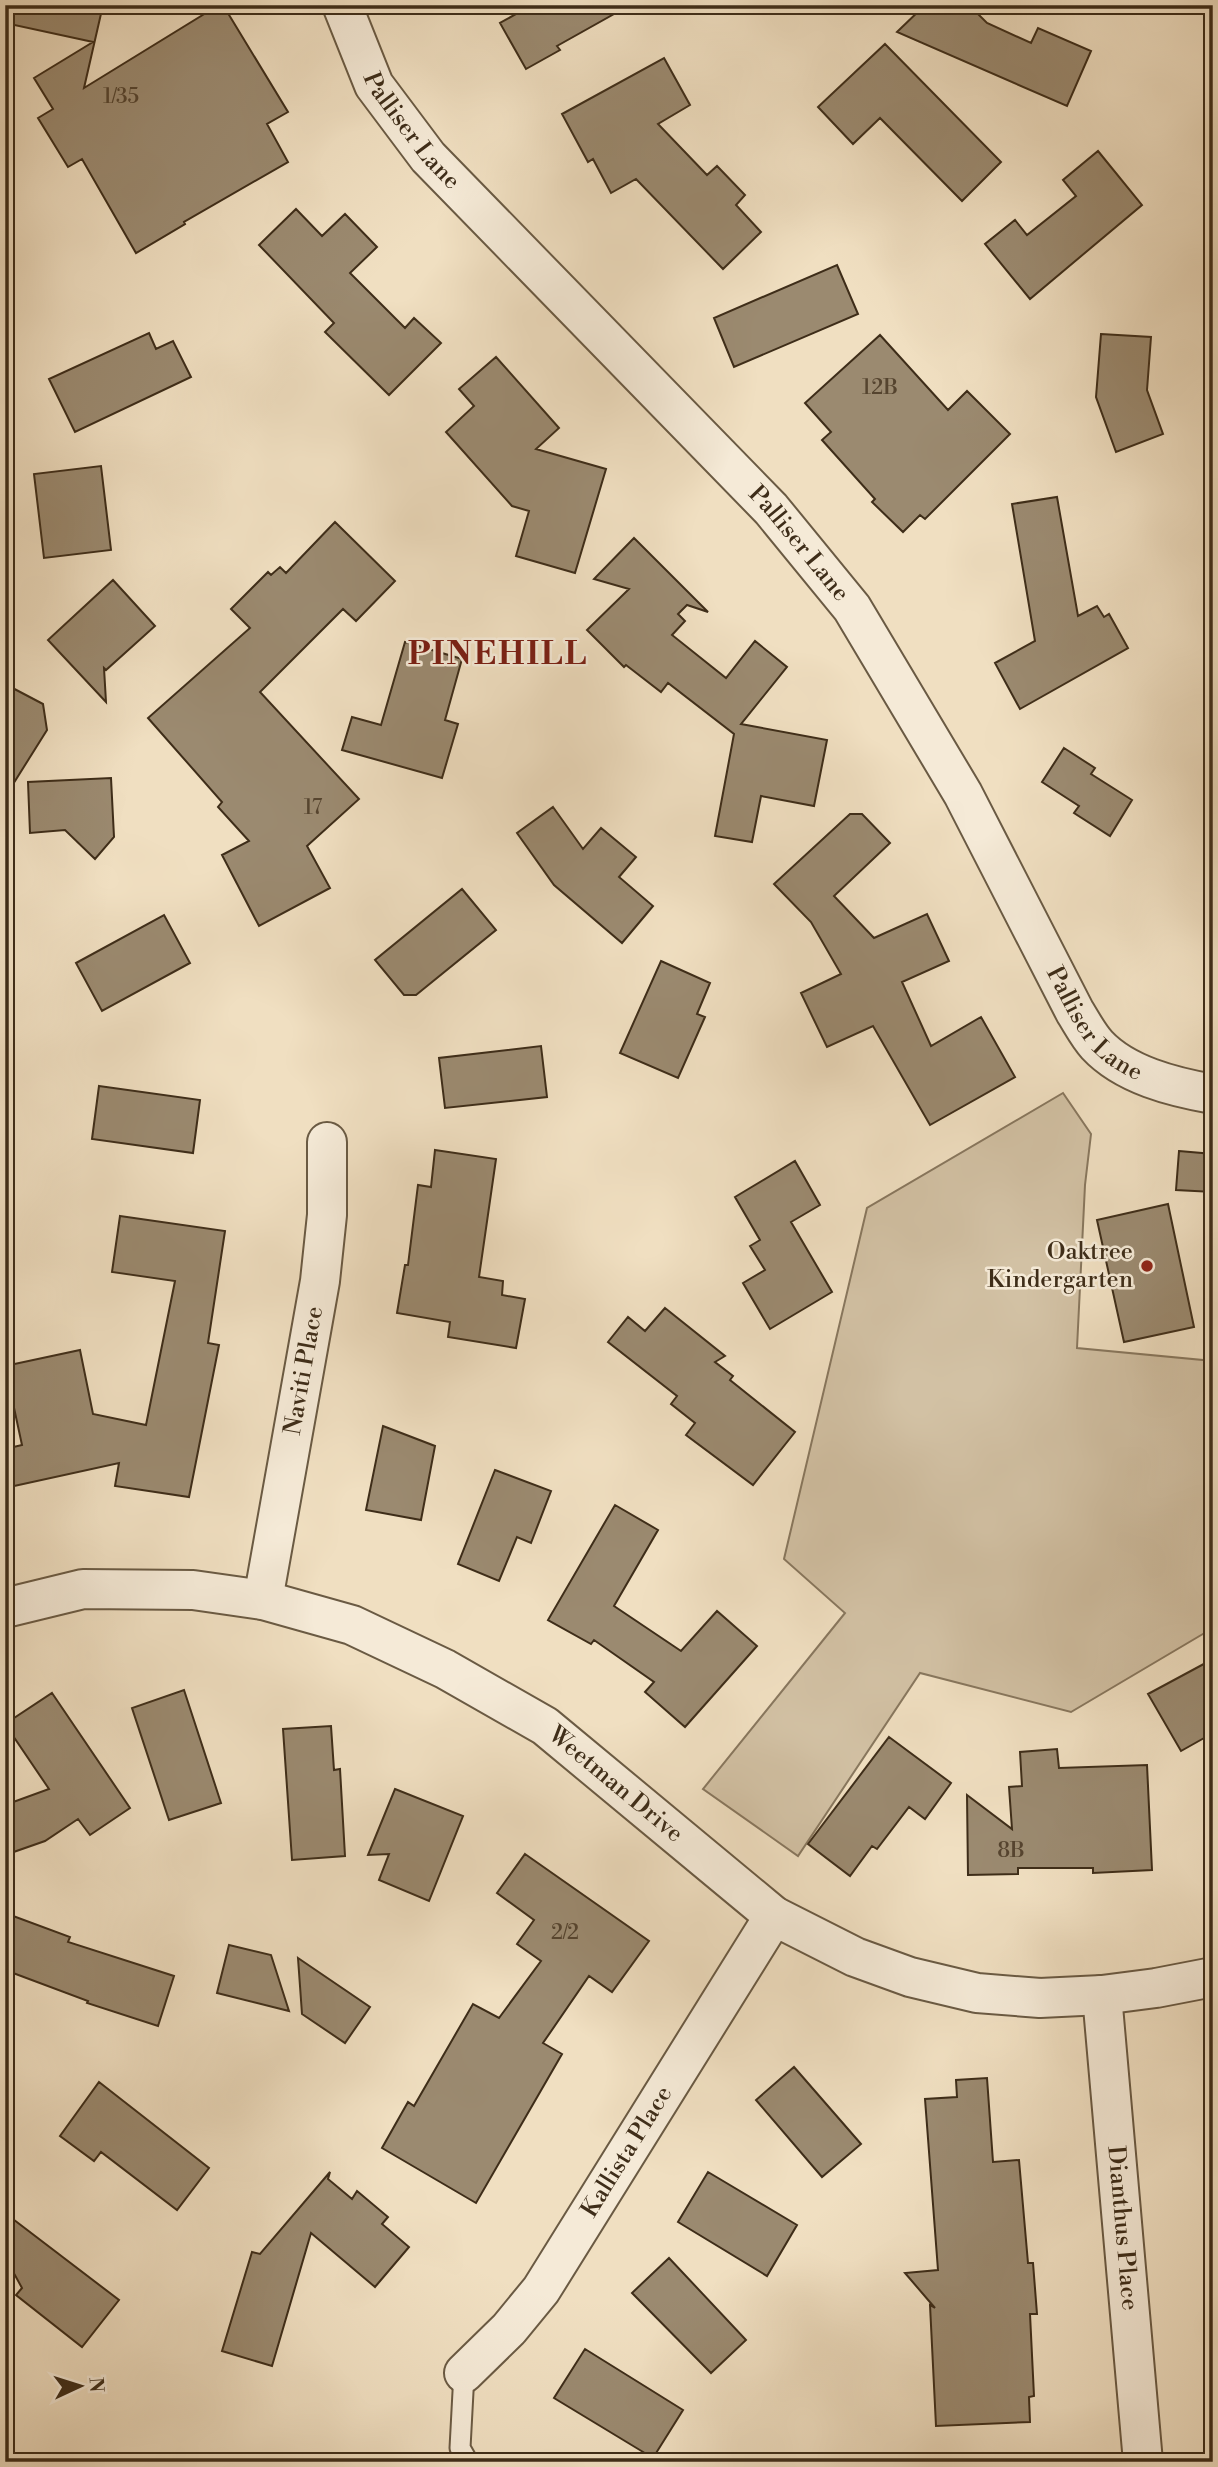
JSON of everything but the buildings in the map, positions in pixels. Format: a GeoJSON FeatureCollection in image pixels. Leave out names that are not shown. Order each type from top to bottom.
{"type":"FeatureCollection","features":[{"type":"Feature","properties":{"kind":"street","name":"Palliser Lane"},"geometry":{"type":"LineString","coordinates":[[342,5],[374,85],[428,157],[771,509],[852,608],[963,794],[1075,1012],[1096,1044],[1121,1065],[1181,1088],[1213,1094]]}},
{"type":"Feature","properties":{"kind":"street","name":"Naviti Place"},"geometry":{"type":"LineString","coordinates":[[263,1600],[320,1281],[327,1215],[327,1142]]}},
{"type":"Feature","properties":{"kind":"street","name":"Weetman Drive"},"geometry":{"type":"LineString","coordinates":[[5,1608],[83,1589],[193,1590],[263,1600],[352,1625],[445,1669],[545,1726],[774,1916],[855,1956],[910,1977],[963,1990],[1040,1998],[1102,1995],[1213,1977]]}},
{"type":"Feature","properties":{"kind":"street","name":"Kallista Place"},"geometry":{"type":"LineString","coordinates":[[464,2373],[509,2329],[541,2290],[774,1916]]}},
{"type":"Feature","properties":{"kind":"street","name":"Dianthus Place"},"geometry":{"type":"LineString","coordinates":[[1102,1995],[1143,2462]]}},
{"type":"Feature","properties":{"kind":"lane"},"geometry":{"type":"LineString","coordinates":[[464,2373],[460,2448],[468,2462]]}},
{"type":"Feature","properties":{"kind":"shaded area"},"geometry":{"type":"Polygon","coordinates":[[[1063,1093],[1091,1134],[1085,1185],[1077,1348],[1213,1361],[1213,1628],[1071,1712],[920,1673],[798,1856],[703,1789],[845,1613],[784,1559],[867,1208],[1063,1093]]]}},
{"type":"Feature","properties":{"kind":"place","name":"Oaktree Kindergarten"},"geometry":{"type":"Point","coordinates":[1147,1266]}},
{"type":"Feature","properties":{"kind":"district","name":"PINEHILL"},"geometry":{"type":"Point","coordinates":[498,654]}}]}
